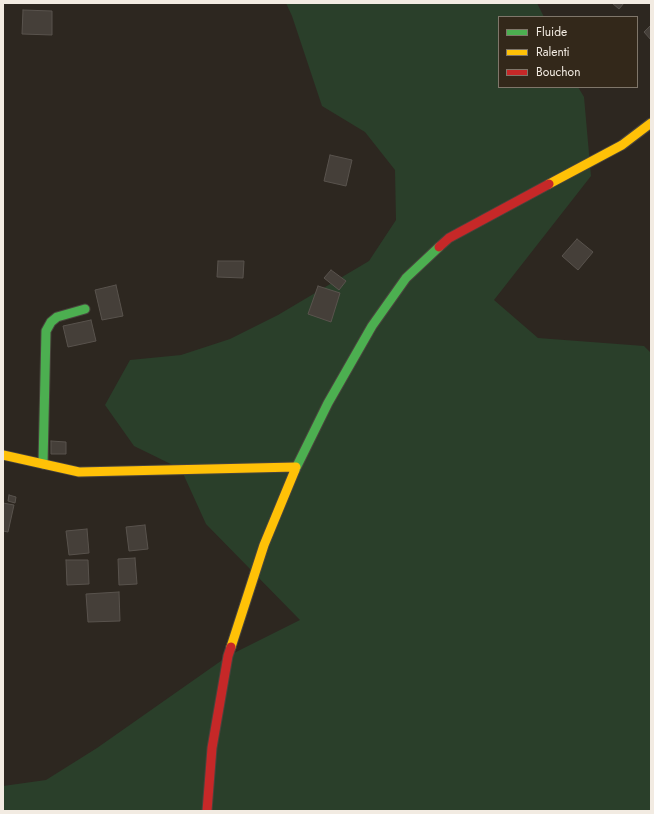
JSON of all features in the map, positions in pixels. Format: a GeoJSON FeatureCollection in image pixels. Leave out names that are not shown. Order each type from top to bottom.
{"type":"FeatureCollection","features":[{"type":"Feature","properties":{"kind":"street"},"geometry":{"type":"LineString","coordinates":[[207,811],[212,748],[228,656],[264,545],[296,467],[328,403],[372,326],[406,278],[449,238],[622,145],[651,123]]}},
{"type":"Feature","properties":{"kind":"street"},"geometry":{"type":"LineString","coordinates":[[43,464],[46,330],[51,322],[57,317],[85,309]]}},
{"type":"Feature","properties":{"kind":"street"},"geometry":{"type":"LineString","coordinates":[[3,455],[79,472],[296,467]]}},
{"type":"Feature","properties":{"kind":"green space"},"geometry":{"type":"Polygon","coordinates":[[[286,3],[537,3],[544,16],[498,16],[498,88],[579,88],[584,97],[591,176],[494,300],[538,338],[644,346],[651,353],[651,811],[3,811],[3,786],[46,780],[97,748],[228,656],[300,620],[206,524],[181,469],[134,446],[105,405],[130,360],[181,355],[230,339],[278,315],[369,261],[396,220],[395,170],[365,132],[322,106],[292,16],[286,3]]]}},
{"type":"Feature","properties":{"kind":"building"},"geometry":{"type":"Polygon","coordinates":[[[612,3],[624,3],[619,9],[612,3]]]}},
{"type":"Feature","properties":{"kind":"building"},"geometry":{"type":"Polygon","coordinates":[[[23,10],[52,11],[52,35],[22,34],[23,10]]]}},
{"type":"Feature","properties":{"kind":"building"},"geometry":{"type":"Polygon","coordinates":[[[651,25],[651,40],[644,32],[651,25]]]}},
{"type":"Feature","properties":{"kind":"building"},"geometry":{"type":"Polygon","coordinates":[[[330,155],[352,160],[346,186],[324,181],[330,155]]]}},
{"type":"Feature","properties":{"kind":"building"},"geometry":{"type":"Polygon","coordinates":[[[577,239],[593,252],[578,270],[562,256],[577,239]]]}},
{"type":"Feature","properties":{"kind":"building"},"geometry":{"type":"Polygon","coordinates":[[[218,261],[244,261],[243,278],[217,277],[218,261]]]}},
{"type":"Feature","properties":{"kind":"building"},"geometry":{"type":"Polygon","coordinates":[[[331,270],[346,281],[339,290],[324,278],[331,270]]]}},
{"type":"Feature","properties":{"kind":"building"},"geometry":{"type":"Polygon","coordinates":[[[116,285],[123,316],[102,320],[95,290],[116,285]]]}},
{"type":"Feature","properties":{"kind":"building"},"geometry":{"type":"Polygon","coordinates":[[[318,286],[340,293],[331,322],[308,314],[318,286]]]}},
{"type":"Feature","properties":{"kind":"building"},"geometry":{"type":"Polygon","coordinates":[[[91,320],[96,341],[68,347],[63,326],[91,320]]]}},
{"type":"Feature","properties":{"kind":"building"},"geometry":{"type":"Polygon","coordinates":[[[51,441],[66,442],[66,454],[51,454],[51,441]]]}},
{"type":"Feature","properties":{"kind":"building"},"geometry":{"type":"Polygon","coordinates":[[[9,495],[16,497],[15,503],[8,501],[9,495]]]}},
{"type":"Feature","properties":{"kind":"building"},"geometry":{"type":"Polygon","coordinates":[[[3,503],[14,505],[8,532],[3,531],[3,503]]]}},
{"type":"Feature","properties":{"kind":"building"},"geometry":{"type":"Polygon","coordinates":[[[145,525],[148,549],[129,551],[126,527],[145,525]]]}},
{"type":"Feature","properties":{"kind":"building"},"geometry":{"type":"Polygon","coordinates":[[[87,529],[89,553],[69,555],[66,531],[87,529]]]}},
{"type":"Feature","properties":{"kind":"building"},"geometry":{"type":"Polygon","coordinates":[[[135,558],[137,584],[119,585],[118,559],[135,558]]]}},
{"type":"Feature","properties":{"kind":"building"},"geometry":{"type":"Polygon","coordinates":[[[66,560],[88,560],[89,584],[67,585],[66,560]]]}},
{"type":"Feature","properties":{"kind":"building"},"geometry":{"type":"Polygon","coordinates":[[[119,592],[120,621],[88,622],[86,594],[119,592]]]}},
{"type":"Feature","properties":{"kind":"traffic: fast"},"geometry":{"type":"LineString","coordinates":[[295,470],[328,403],[372,326],[406,278],[439,247]]}},
{"type":"Feature","properties":{"kind":"traffic: fast"},"geometry":{"type":"LineString","coordinates":[[43,464],[46,331],[51,322],[57,317],[85,309]]}},
{"type":"Feature","properties":{"kind":"traffic: slow"},"geometry":{"type":"LineString","coordinates":[[549,184],[622,145],[651,123]]}},
{"type":"Feature","properties":{"kind":"traffic: slow"},"geometry":{"type":"LineString","coordinates":[[3,455],[79,472],[296,467]]}},
{"type":"Feature","properties":{"kind":"traffic: slow"},"geometry":{"type":"LineString","coordinates":[[231,647],[264,545],[295,470]]}},
{"type":"Feature","properties":{"kind":"traffic: jam"},"geometry":{"type":"LineString","coordinates":[[439,247],[449,238],[549,184]]}},
{"type":"Feature","properties":{"kind":"traffic: jam"},"geometry":{"type":"LineString","coordinates":[[207,811],[212,748],[228,656],[231,647]]}}]}
